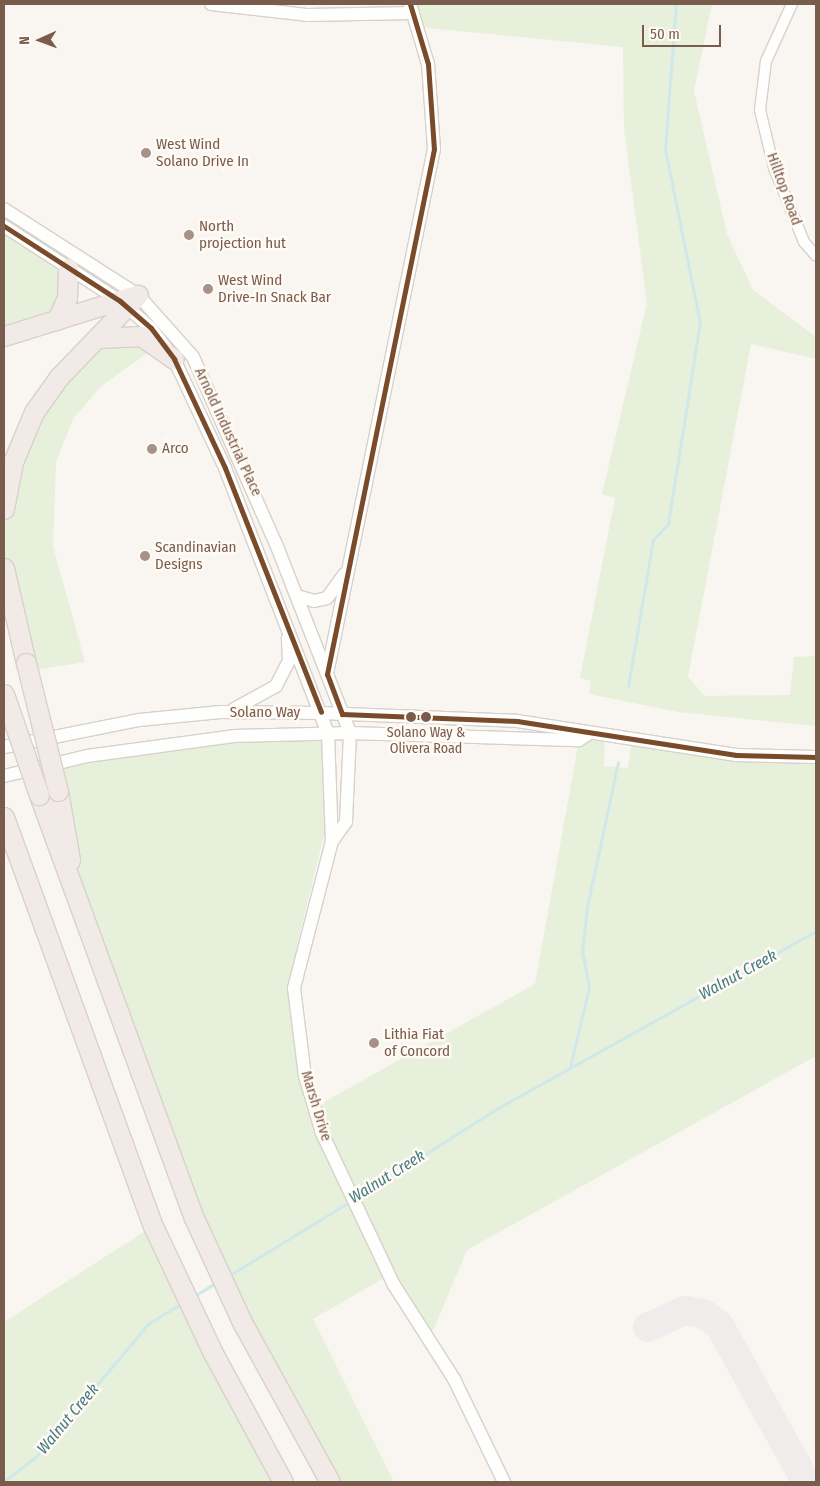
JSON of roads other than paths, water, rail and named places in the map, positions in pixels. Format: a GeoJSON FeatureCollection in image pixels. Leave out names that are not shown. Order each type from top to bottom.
{"type":"FeatureCollection","features":[{"type":"Feature","properties":{"kind":"highway"},"geometry":{"type":"LineString","coordinates":[[57,320],[67,298],[68,268]]}},
{"type":"Feature","properties":{"kind":"highway"},"geometry":{"type":"LineString","coordinates":[[4,336],[128,301]]}},
{"type":"Feature","properties":{"kind":"highway"},"geometry":{"type":"LineString","coordinates":[[4,509],[13,462],[34,412],[60,377],[100,338],[128,301]]}},
{"type":"Feature","properties":{"kind":"highway"},"geometry":{"type":"LineString","coordinates":[[100,338],[120,333],[141,336],[159,344],[174,359]]}},
{"type":"Feature","properties":{"kind":"highway"},"geometry":{"type":"LineString","coordinates":[[4,568],[58,791],[75,893]]}},
{"type":"Feature","properties":{"kind":"highway"},"geometry":{"type":"LineString","coordinates":[[4,694],[180,1185],[266,1368],[330,1482]]}},
{"type":"Feature","properties":{"kind":"highway"},"geometry":{"type":"LineString","coordinates":[[4,817],[144,1204],[231,1389],[283,1482]]}},
{"type":"Feature","properties":{"kind":"highway"},"geometry":{"type":"LineString","coordinates":[[4,829],[16,851]]}},
{"type":"Feature","properties":{"kind":"street"},"geometry":{"type":"LineString","coordinates":[[211,4],[308,15],[411,8],[429,72],[434,149],[327,674]]}},
{"type":"Feature","properties":{"kind":"street","name":"Hilltop Road"},"geometry":{"type":"LineString","coordinates":[[792,4],[766,61],[760,110],[774,168],[804,242],[816,256]]}},
{"type":"Feature","properties":{"kind":"street","name":"Arnold Industrial Place"},"geometry":{"type":"LineString","coordinates":[[4,209],[128,301],[193,357],[243,461],[350,733]]}},
{"type":"Feature","properties":{"kind":"street","name":"Arnold Industrial Place"},"geometry":{"type":"LineString","coordinates":[[4,226],[68,268],[128,301],[174,359],[225,468],[328,734]]}},
{"type":"Feature","properties":{"kind":"street"},"geometry":{"type":"LineString","coordinates":[[297,596],[314,601],[327,598],[348,569]]}},
{"type":"Feature","properties":{"kind":"street"},"geometry":{"type":"LineString","coordinates":[[220,712],[247,704],[276,686],[289,660],[288,628]]}},
{"type":"Feature","properties":{"kind":"street","name":"Solano Way"},"geometry":{"type":"LineString","coordinates":[[4,747],[140,720],[220,712],[321,713],[517,721],[582,730],[588,735],[736,755],[816,757]]}},
{"type":"Feature","properties":{"kind":"street","name":"Solano Way"},"geometry":{"type":"LineString","coordinates":[[4,776],[143,746],[234,736],[350,733],[579,740],[588,735]]}},
{"type":"Feature","properties":{"kind":"street","name":"Marsh Drive"},"geometry":{"type":"LineString","coordinates":[[332,841],[346,822],[350,733]]}},
{"type":"Feature","properties":{"kind":"street","name":"Marsh Drive"},"geometry":{"type":"LineString","coordinates":[[328,734],[332,841],[294,988],[298,1042],[322,1133],[408,1312],[454,1380],[504,1482]]}},
{"type":"Feature","properties":{"kind":"waterway"},"geometry":{"type":"LineString","coordinates":[[628,686],[653,540],[668,524],[700,323],[665,149],[676,4]]}},
{"type":"Feature","properties":{"kind":"waterway"},"geometry":{"type":"LineString","coordinates":[[570,1067],[589,987],[582,952],[587,907],[618,762]]}},
{"type":"Feature","properties":{"kind":"waterway","name":"Walnut Creek"},"geometry":{"type":"LineString","coordinates":[[356,1198],[498,1108],[816,931]]}},
{"type":"Feature","properties":{"kind":"waterway","name":"Walnut Creek"},"geometry":{"type":"LineString","coordinates":[[228,1276],[351,1201]]}},
{"type":"Feature","properties":{"kind":"waterway","name":"Walnut Creek"},"geometry":{"type":"LineString","coordinates":[[194,1296],[216,1283]]}},
{"type":"Feature","properties":{"kind":"waterway","name":"Walnut Creek"},"geometry":{"type":"LineString","coordinates":[[4,1481],[35,1458],[149,1323],[182,1303]]}},
{"type":"Feature","properties":{"kind":"place","name":"West Wind Solano Drive In"},"geometry":{"type":"Point","coordinates":[146,153]}},
{"type":"Feature","properties":{"kind":"place","name":"North projection hut"},"geometry":{"type":"Point","coordinates":[189,235]}},
{"type":"Feature","properties":{"kind":"place","name":"West Wind Drive-In Snack Bar"},"geometry":{"type":"Point","coordinates":[208,289]}},
{"type":"Feature","properties":{"kind":"place","name":"Arco"},"geometry":{"type":"Point","coordinates":[152,449]}},
{"type":"Feature","properties":{"kind":"place","name":"Scandinavian Designs"},"geometry":{"type":"Point","coordinates":[145,556]}},
{"type":"Feature","properties":{"kind":"place","name":"Solano Way & Olivera Road"},"geometry":{"type":"Point","coordinates":[426,717]}},
{"type":"Feature","properties":{"kind":"place","name":"Lithia Fiat of Concord"},"geometry":{"type":"Point","coordinates":[374,1043]}}]}
